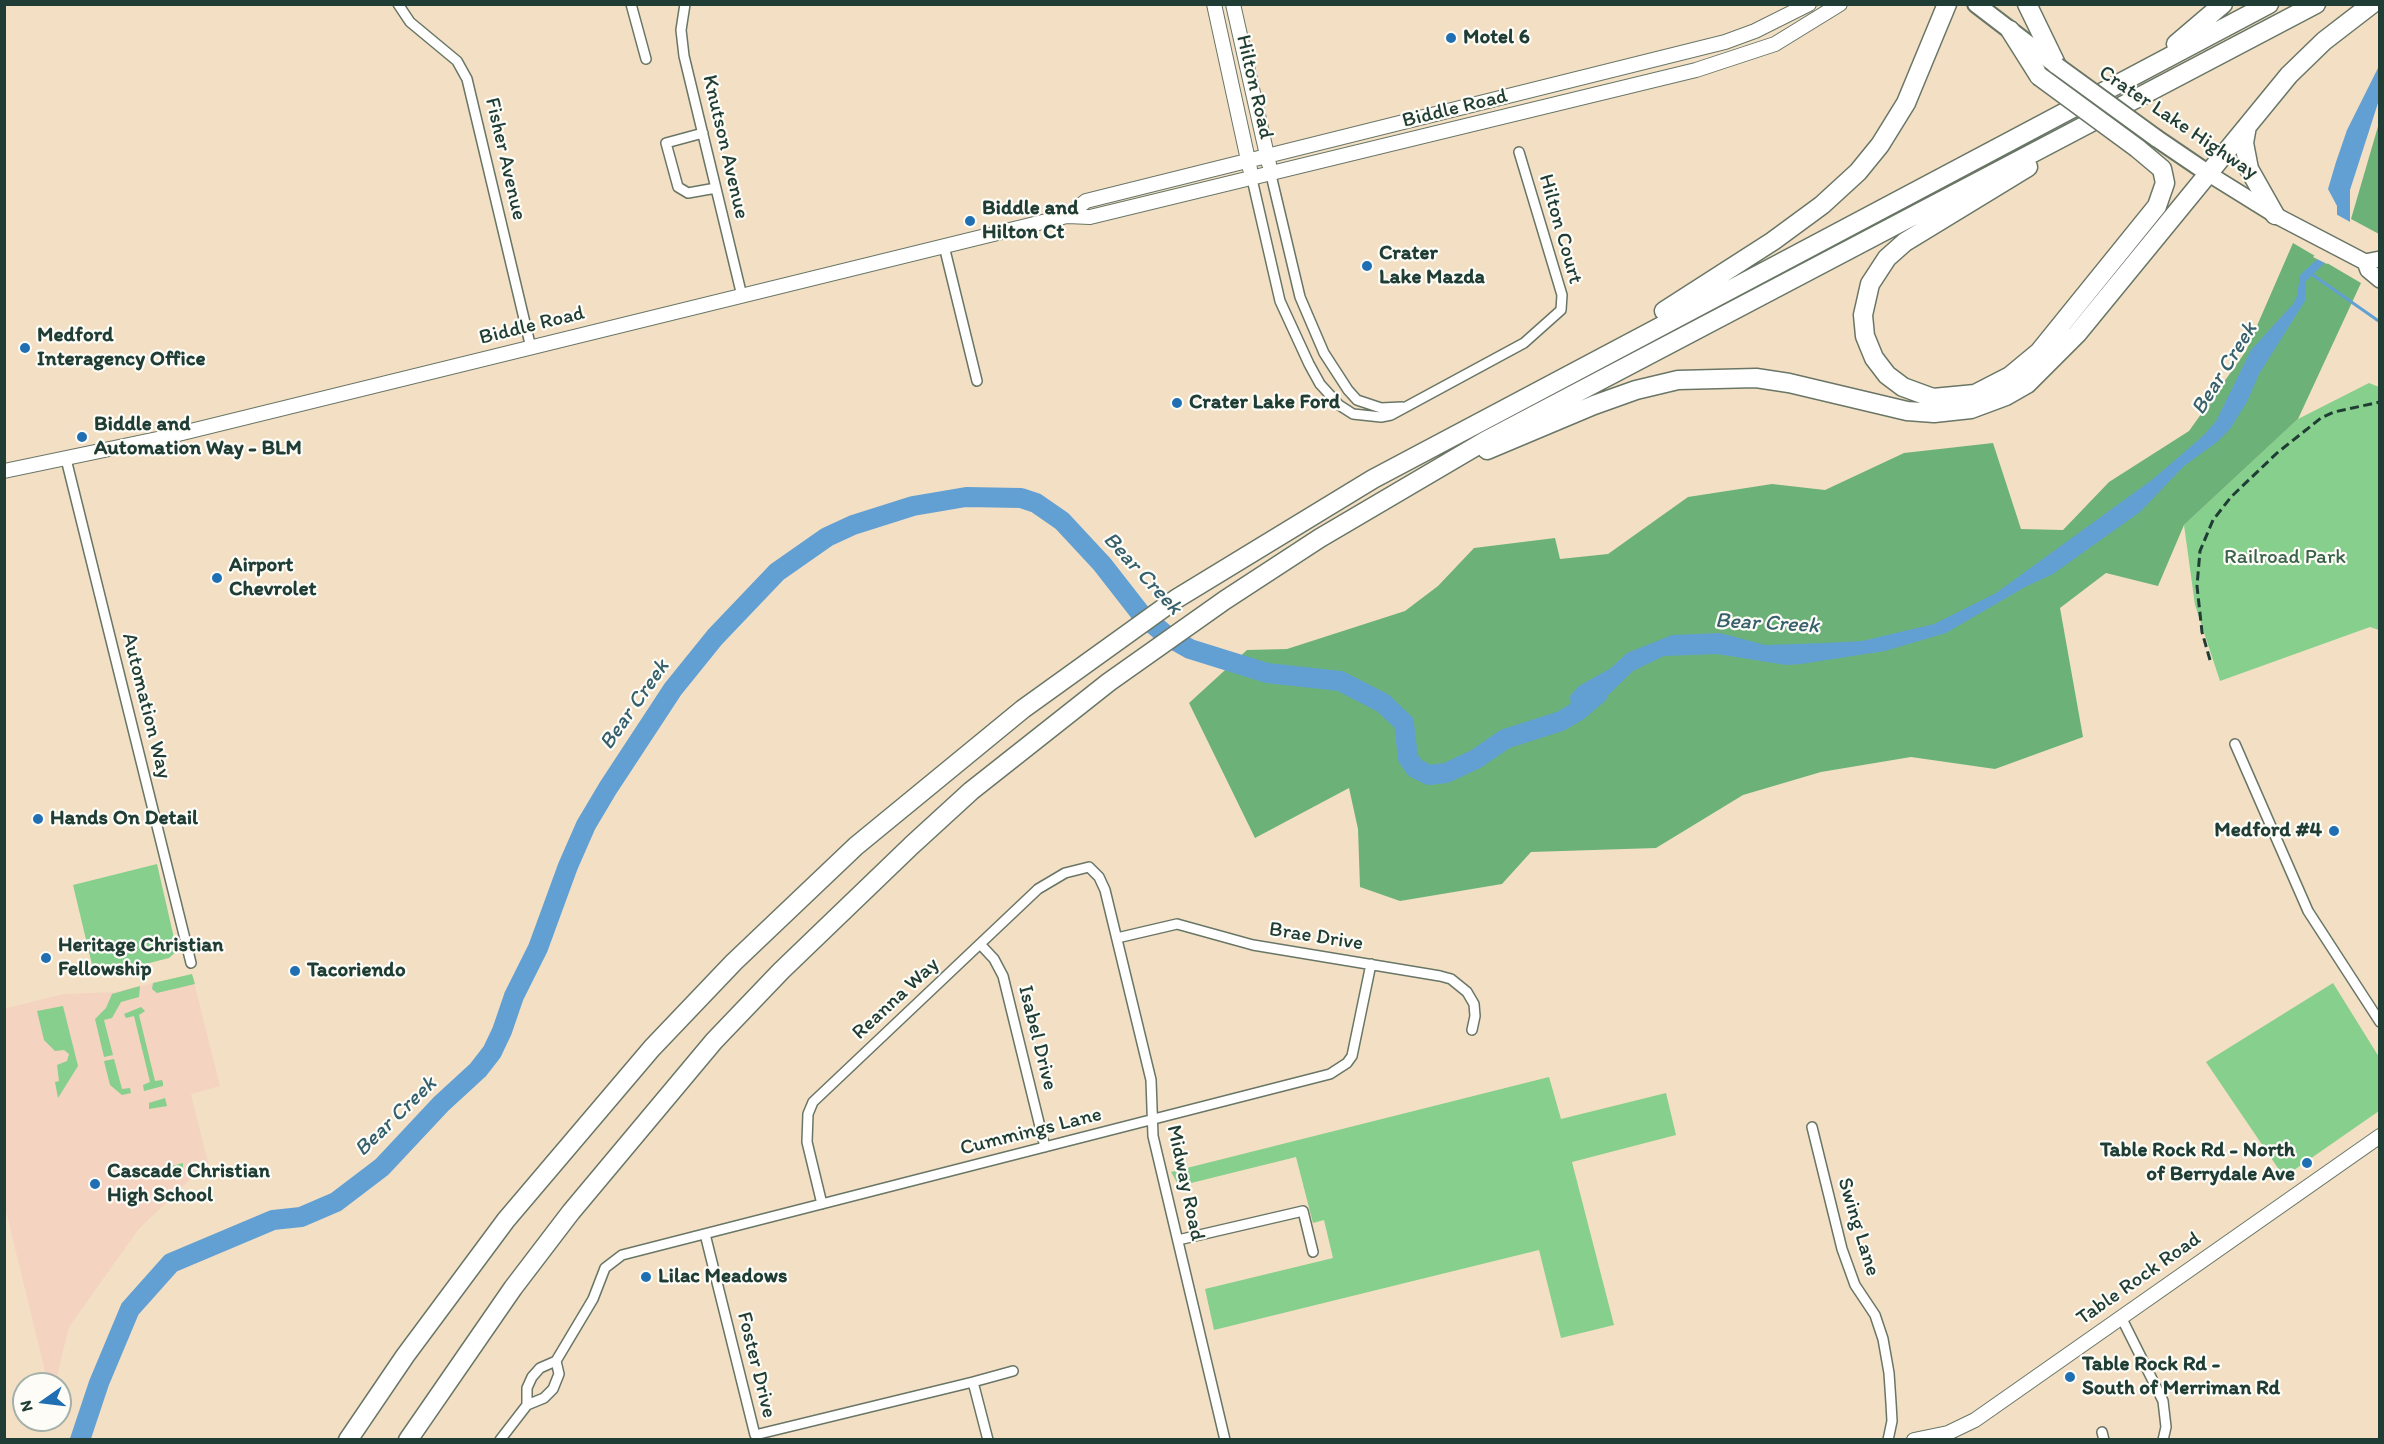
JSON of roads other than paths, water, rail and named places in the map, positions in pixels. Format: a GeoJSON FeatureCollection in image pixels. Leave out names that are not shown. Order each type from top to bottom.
{"type":"FeatureCollection","features":[{"type":"Feature","properties":{"kind":"highway"},"geometry":{"type":"LineString","coordinates":[[1642,334],[1655,317],[1780,236],[1822,205],[1858,172],[1880,146],[1906,103],[1947,4]]}},
{"type":"Feature","properties":{"kind":"highway","name":"Crater Lake Highway"},"geometry":{"type":"LineString","coordinates":[[1976,4],[2156,138],[2210,174]]}},
{"type":"Feature","properties":{"kind":"highway"},"geometry":{"type":"LineString","coordinates":[[2027,4],[2057,66]]}},
{"type":"Feature","properties":{"kind":"highway"},"geometry":{"type":"LineString","coordinates":[[2141,71],[2223,4]]}},
{"type":"Feature","properties":{"kind":"highway"},"geometry":{"type":"LineString","coordinates":[[348,1440],[405,1356],[506,1220],[611,1094],[734,962],[856,846],[1023,709],[1117,639],[1205,580],[1373,480],[1642,334],[2268,4]]}},
{"type":"Feature","properties":{"kind":"highway"},"geometry":{"type":"LineString","coordinates":[[408,1440],[513,1288],[571,1212],[613,1158],[714,1041],[828,924],[971,791],[1139,660],[1320,538],[1454,459],[2316,4]]}},
{"type":"Feature","properties":{"kind":"highway"},"geometry":{"type":"LineString","coordinates":[[1454,459],[1495,449],[1636,390],[1678,380],[1756,378],[1789,383],[1907,411],[1954,411],[1989,403],[2027,384],[2054,360],[2307,56],[2372,4]]}},
{"type":"Feature","properties":{"kind":"highway"},"geometry":{"type":"LineString","coordinates":[[2010,30],[2039,75],[2162,169],[2165,183],[2157,206],[2039,352],[1999,384],[1963,397],[1933,398],[1917,394],[1895,382],[1874,358],[1865,336],[1863,315],[1865,298],[1877,271],[1905,242],[2019,174],[2069,135]]}},
{"type":"Feature","properties":{"kind":"highway"},"geometry":{"type":"LineString","coordinates":[[2247,126],[2244,143],[2249,169],[2275,215]]}},
{"type":"Feature","properties":{"kind":"main road","name":"Hilton Road"},"geometry":{"type":"LineString","coordinates":[[1214,4],[1252,179]]}},
{"type":"Feature","properties":{"kind":"main road","name":"Hilton Road"},"geometry":{"type":"LineString","coordinates":[[1233,4],[1271,175]]}},
{"type":"Feature","properties":{"kind":"main road","name":"Biddle Road"},"geometry":{"type":"LineString","coordinates":[[1067,216],[1086,201],[1670,58],[1755,31],[1809,4]]}},
{"type":"Feature","properties":{"kind":"main road","name":"Biddle Road"},"geometry":{"type":"LineString","coordinates":[[4,471],[66,459],[531,348],[1067,216],[1090,218],[1730,61],[1755,53],[1797,33],[1840,4]]}},
{"type":"Feature","properties":{"kind":"main road","name":"Crater Lake Highway"},"geometry":{"type":"LineString","coordinates":[[2210,174],[2275,215],[2373,266]]}},
{"type":"Feature","properties":{"kind":"main road","name":"Table Rock Road"},"geometry":{"type":"LineString","coordinates":[[1914,1440],[1948,1433],[1975,1420],[2379,1136]]}},
{"type":"Feature","properties":{"kind":"street","name":"Fisher Avenue"},"geometry":{"type":"LineString","coordinates":[[398,4],[410,22],[457,62],[467,78],[531,348]]}},
{"type":"Feature","properties":{"kind":"street"},"geometry":{"type":"LineString","coordinates":[[631,4],[646,59]]}},
{"type":"Feature","properties":{"kind":"street","name":"Knutson Avenue"},"geometry":{"type":"LineString","coordinates":[[684,4],[681,30],[684,56],[742,296]]}},
{"type":"Feature","properties":{"kind":"street"},"geometry":{"type":"LineString","coordinates":[[703,132],[666,143],[678,188],[688,192],[716,188]]}},
{"type":"Feature","properties":{"kind":"street","name":"Hilton Court"},"geometry":{"type":"LineString","coordinates":[[1252,179],[1280,301],[1291,328],[1320,384],[1340,405],[1353,414],[1381,417],[1391,415],[1524,343],[1561,310],[1562,295],[1519,152]]}},
{"type":"Feature","properties":{"kind":"street","name":"Hilton Court"},"geometry":{"type":"LineString","coordinates":[[1271,175],[1300,297],[1324,353],[1347,390],[1357,400],[1381,408],[1404,406]]}},
{"type":"Feature","properties":{"kind":"street"},"geometry":{"type":"LineString","coordinates":[[944,246],[977,381]]}},
{"type":"Feature","properties":{"kind":"street","name":"Automation Way"},"geometry":{"type":"LineString","coordinates":[[66,459],[191,963]]}},
{"type":"Feature","properties":{"kind":"street"},"geometry":{"type":"LineString","coordinates":[[2235,744],[2308,911],[2379,1022]]}},
{"type":"Feature","properties":{"kind":"street","name":"Midway Road"},"geometry":{"type":"LineString","coordinates":[[1089,867],[1099,877],[1105,890],[1151,1080],[1155,1146],[1225,1440]]}},
{"type":"Feature","properties":{"kind":"street","name":"Reanna Way"},"geometry":{"type":"LineString","coordinates":[[822,1204],[807,1142],[807,1120],[813,1102],[1047,883],[1065,873],[1089,867]]}},
{"type":"Feature","properties":{"kind":"street","name":"Brae Drive"},"geometry":{"type":"LineString","coordinates":[[1117,938],[1176,924],[1253,945],[1451,979],[1467,992],[1474,1004],[1472,1030]]}},
{"type":"Feature","properties":{"kind":"street","name":"Isabel Drive"},"geometry":{"type":"LineString","coordinates":[[980,944],[994,959],[1003,976],[1045,1147]]}},
{"type":"Feature","properties":{"kind":"street","name":"Cummings Lane"},"geometry":{"type":"LineString","coordinates":[[556,1361],[593,1299],[605,1268],[622,1255],[1322,1077],[1337,1070],[1347,1063],[1355,1046],[1371,964]]}},
{"type":"Feature","properties":{"kind":"street","name":"Swing Lane"},"geometry":{"type":"LineString","coordinates":[[1812,1127],[1849,1270],[1855,1285],[1875,1315],[1883,1339],[1889,1373],[1892,1421],[1888,1440]]}},
{"type":"Feature","properties":{"kind":"street"},"geometry":{"type":"LineString","coordinates":[[1178,1240],[1303,1211],[1313,1252]]}},
{"type":"Feature","properties":{"kind":"street","name":"Foster Drive"},"geometry":{"type":"LineString","coordinates":[[705,1234],[755,1435],[973,1382]]}},
{"type":"Feature","properties":{"kind":"street"},"geometry":{"type":"LineString","coordinates":[[2121,1317],[2163,1401],[2166,1427],[2163,1440]]}},
{"type":"Feature","properties":{"kind":"street"},"geometry":{"type":"LineString","coordinates":[[500,1440],[527,1405],[544,1398],[553,1389],[559,1374],[556,1361],[540,1368],[532,1377],[527,1388],[527,1405]]}},
{"type":"Feature","properties":{"kind":"street"},"geometry":{"type":"LineString","coordinates":[[988,1440],[973,1382],[1013,1371]]}},
{"type":"Feature","properties":{"kind":"water"},"geometry":{"type":"Polygon","coordinates":[[[2379,66],[2379,100],[2350,190],[2350,227],[2331,257],[2306,281],[2305,301],[2259,374],[2247,402],[2230,429],[2217,442],[2184,466],[2140,512],[2053,574],[2025,587],[1946,633],[1885,651],[1801,664],[1786,665],[1717,654],[1664,656],[1633,671],[1595,708],[1583,714],[1571,706],[1570,696],[1579,686],[1611,668],[1627,653],[1672,635],[1720,633],[1765,645],[1825,643],[1862,641],[1934,624],[1996,593],[2153,479],[2204,435],[2216,421],[2251,350],[2293,304],[2297,296],[2300,275],[2323,254],[2337,222],[2337,206],[2328,189],[2336,162],[2347,130],[2379,66]]]}},
{"type":"Feature","properties":{"kind":"waterway"},"geometry":{"type":"LineString","coordinates":[[2310,273],[2380,322]]}},
{"type":"Feature","properties":{"kind":"waterway","name":"Bear Creek"},"geometry":{"type":"LineString","coordinates":[[80,1440],[99,1383],[130,1309],[171,1263],[273,1220],[301,1217],[336,1202],[382,1167],[441,1104],[478,1070],[492,1052],[502,1031],[514,996],[538,948],[568,866],[586,825],[608,788],[673,689],[715,637],[777,572],[827,537],[853,525],[913,506],[966,497],[1021,498],[1036,503],[1062,521],[1102,564],[1141,614],[1167,636],[1190,649],[1267,673],[1340,681],[1383,703],[1404,723],[1408,758],[1415,768],[1429,775],[1446,773],[1476,759],[1505,739],[1561,721],[1578,711],[1598,694]]}},
{"type":"Feature","properties":{"kind":"railway"},"geometry":{"type":"LineString","coordinates":[[2210,660],[2202,632],[2197,586],[2200,551],[2213,520],[2231,497],[2277,453],[2321,418],[2334,412],[2380,402]]}},
{"type":"Feature","properties":{"kind":"place","name":"Motel 6"},"geometry":{"type":"Point","coordinates":[1451,38]}},
{"type":"Feature","properties":{"kind":"place","name":"Biddle and Hilton Ct"},"geometry":{"type":"Point","coordinates":[970,221]}},
{"type":"Feature","properties":{"kind":"place","name":"Crater Lake Mazda"},"geometry":{"type":"Point","coordinates":[1367,266]}},
{"type":"Feature","properties":{"kind":"place","name":"Medford Interagency Office"},"geometry":{"type":"Point","coordinates":[25,348]}},
{"type":"Feature","properties":{"kind":"place","name":"Crater Lake Ford"},"geometry":{"type":"Point","coordinates":[1177,403]}},
{"type":"Feature","properties":{"kind":"place","name":"Biddle and Automation Way - BLM"},"geometry":{"type":"Point","coordinates":[82,437]}},
{"type":"Feature","properties":{"kind":"place","name":"Airport Chevrolet"},"geometry":{"type":"Point","coordinates":[217,578]}},
{"type":"Feature","properties":{"kind":"place","name":"Hands On Detail"},"geometry":{"type":"Point","coordinates":[38,819]}},
{"type":"Feature","properties":{"kind":"place","name":"Medford #4"},"geometry":{"type":"Point","coordinates":[2334,831]}},
{"type":"Feature","properties":{"kind":"place","name":"Heritage Christian Fellowship"},"geometry":{"type":"Point","coordinates":[46,958]}},
{"type":"Feature","properties":{"kind":"place","name":"Tacoriendo"},"geometry":{"type":"Point","coordinates":[295,971]}},
{"type":"Feature","properties":{"kind":"place","name":"Table Rock Rd - North of Berrydale Ave"},"geometry":{"type":"Point","coordinates":[2307,1163]}},
{"type":"Feature","properties":{"kind":"place","name":"Cascade Christian High School"},"geometry":{"type":"Point","coordinates":[95,1184]}},
{"type":"Feature","properties":{"kind":"place","name":"Lilac Meadows"},"geometry":{"type":"Point","coordinates":[646,1277]}},
{"type":"Feature","properties":{"kind":"place","name":"Table Rock Rd - South of Merriman Rd"},"geometry":{"type":"Point","coordinates":[2070,1377]}},
{"type":"Feature","properties":{"kind":"park label","name":"Railroad Park"},"geometry":{"type":"Point","coordinates":[2285,558]}}]}
